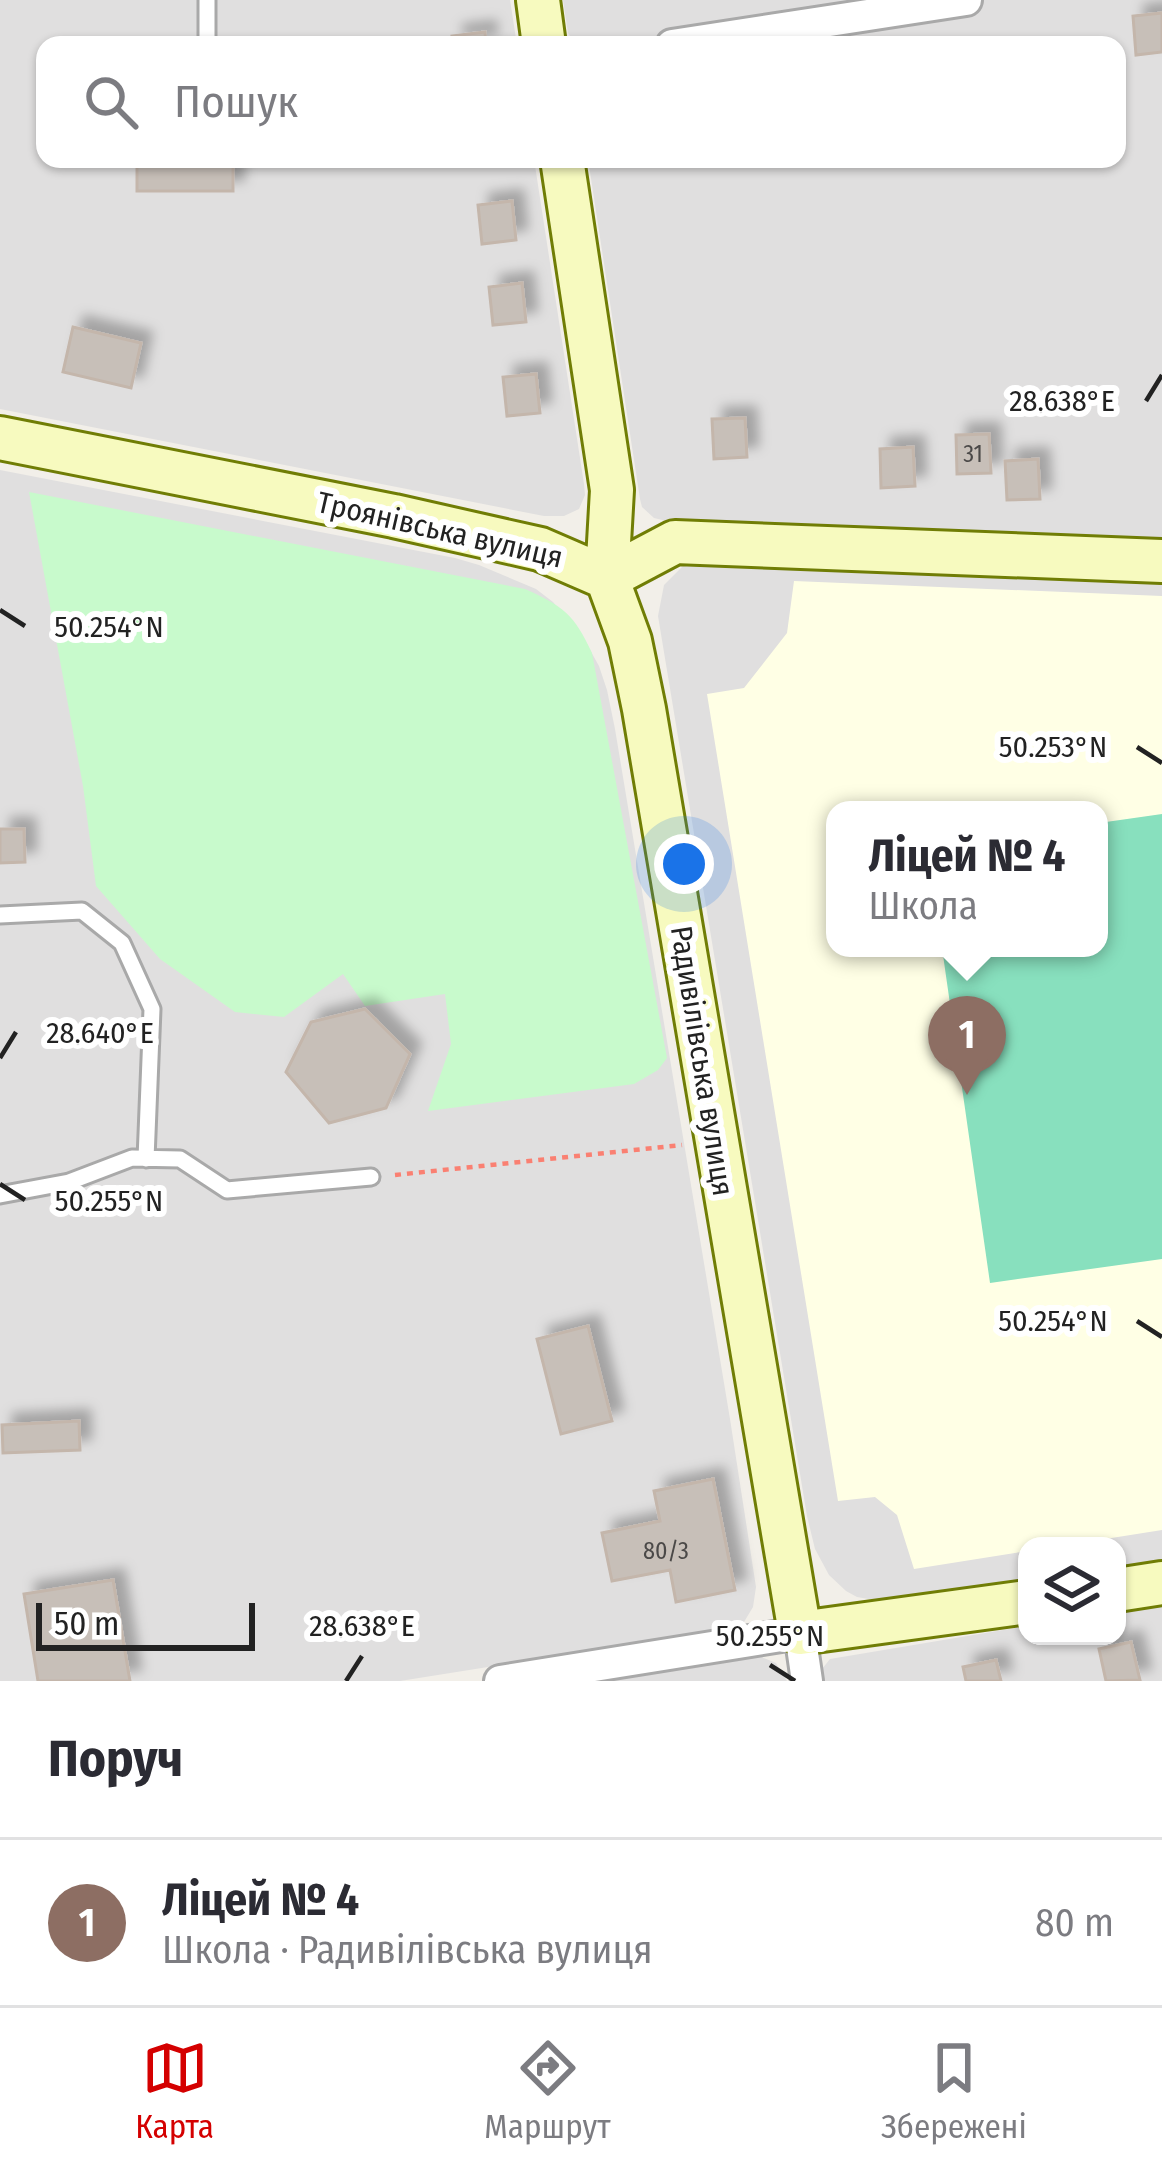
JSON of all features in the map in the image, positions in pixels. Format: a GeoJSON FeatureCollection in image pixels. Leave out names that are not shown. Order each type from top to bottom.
{"type":"FeatureCollection","features":[{"type":"Feature","properties":{"kind":"street"},"geometry":{"type":"LineString","coordinates":[[538,0],[543,36]]}},
{"type":"Feature","properties":{"kind":"street"},"geometry":{"type":"LineString","coordinates":[[731,36],[966,0]]}},
{"type":"Feature","properties":{"kind":"street","name":"Радивілівська вулиця"},"geometry":{"type":"LineString","coordinates":[[563,168],[612,490],[607,578],[630,641],[644,709],[806,1681]]}},
{"type":"Feature","properties":{"kind":"street","name":"Троянівська вулиця"},"geometry":{"type":"LineString","coordinates":[[0,438],[540,549],[607,578]]}},
{"type":"Feature","properties":{"kind":"street"},"geometry":{"type":"LineString","coordinates":[[607,578],[675,542],[1162,561]]}},
{"type":"Feature","properties":{"kind":"street"},"geometry":{"type":"LineString","coordinates":[[1126,1589],[1162,1583]]}},
{"type":"Feature","properties":{"kind":"street"},"geometry":{"type":"LineString","coordinates":[[500,1681],[1018,1603]]}},
{"type":"Feature","properties":{"kind":"lane"},"geometry":{"type":"LineString","coordinates":[[206,36],[207,0]]}},
{"type":"Feature","properties":{"kind":"lane"},"geometry":{"type":"LineString","coordinates":[[0,915],[82,911],[122,943],[152,1009],[146,1159]]}},
{"type":"Feature","properties":{"kind":"lane"},"geometry":{"type":"LineString","coordinates":[[0,1195],[69,1182],[132,1158],[180,1159],[227,1190],[371,1178]]}},
{"type":"Feature","properties":{"kind":"path"},"geometry":{"type":"LineString","coordinates":[[371,1178],[715,1141]]}},
{"type":"Feature","properties":{"kind":"shaded area"},"geometry":{"type":"Polygon","coordinates":[[[0,0],[510,0],[516,36],[36,36],[36,168],[535,168],[584,484],[579,509],[564,516],[544,516],[0,409],[0,0]]]}},
{"type":"Feature","properties":{"kind":"shaded area"},"geometry":{"type":"Polygon","coordinates":[[[563,0],[1162,0],[1162,546],[654,518],[640,499],[589,168],[1126,168],[1126,36],[568,33],[563,0]]]}},
{"type":"Feature","properties":{"kind":"shaded area"},"geometry":{"type":"Polygon","coordinates":[[[0,470],[479,565],[536,589],[585,641],[599,666],[615,729],[730,1419],[756,1587],[753,1607],[744,1622],[400,1681],[0,1681],[0,470]]]}},
{"type":"Feature","properties":{"kind":"shaded area"},"geometry":{"type":"Polygon","coordinates":[[[696,560],[1162,577],[1162,1561],[1126,1567],[1126,1537],[1018,1537],[1018,1582],[880,1601],[846,1591],[829,1575],[815,1549],[658,616],[664,585],[696,560]]]}},
{"type":"Feature","properties":{"kind":"shaded area"},"geometry":{"type":"Polygon","coordinates":[[[794,581],[1162,596],[1162,1530],[1118,1537],[1018,1537],[1018,1552],[914,1569],[897,1515],[875,1497],[838,1501],[707,694],[744,688],[787,633],[794,581]]]}},
{"type":"Feature","properties":{"kind":"shaded area"},"geometry":{"type":"Polygon","coordinates":[[[1162,1605],[1162,1681],[821,1681],[822,1669],[830,1659],[1018,1628],[1018,1645],[1126,1645],[1126,1611],[1162,1605]]]}},
{"type":"Feature","properties":{"kind":"shaded area"},"geometry":{"type":"Polygon","coordinates":[[[759,1656],[776,1663],[787,1681],[587,1681],[759,1656]]]}},
{"type":"Feature","properties":{"kind":"green space"},"geometry":{"type":"Polygon","coordinates":[[[29,492],[525,589],[566,613],[592,653],[667,1058],[658,1070],[634,1084],[428,1111],[451,1044],[445,994],[365,1006],[343,974],[284,1017],[235,1012],[160,959],[96,886],[83,786],[29,492]]]}},
{"type":"Feature","properties":{"kind":"green space"},"geometry":{"type":"Polygon","coordinates":[[[1162,814],[1162,1259],[990,1283],[943,957],[1108,957],[1108,822],[1162,814]]]}},
{"type":"Feature","properties":{"kind":"building"},"geometry":{"type":"Polygon","coordinates":[[[1162,13],[1162,52],[1136,55],[1133,16],[1162,13]]]}},
{"type":"Feature","properties":{"kind":"building"},"geometry":{"type":"Polygon","coordinates":[[[137,168],[233,168],[233,191],[137,191],[137,168]]]}},
{"type":"Feature","properties":{"kind":"building"},"geometry":{"type":"Polygon","coordinates":[[[512,201],[516,240],[482,244],[478,205],[512,201]]]}},
{"type":"Feature","properties":{"kind":"building"},"geometry":{"type":"Polygon","coordinates":[[[522,283],[526,322],[493,325],[489,287],[522,283]]]}},
{"type":"Feature","properties":{"kind":"building"},"geometry":{"type":"Polygon","coordinates":[[[73,327],[141,343],[131,388],[63,372],[73,327]]]}},
{"type":"Feature","properties":{"kind":"building"},"geometry":{"type":"Polygon","coordinates":[[[536,374],[540,413],[507,416],[503,377],[536,374]]]}},
{"type":"Feature","properties":{"kind":"building"},"geometry":{"type":"Polygon","coordinates":[[[745,418],[747,457],[714,459],[712,419],[745,418]]]}},
{"type":"Feature","properties":{"kind":"building"},"geometry":{"type":"Polygon","coordinates":[[[989,434],[991,473],[957,474],[956,435],[989,434]]]}},
{"type":"Feature","properties":{"kind":"building"},"geometry":{"type":"Polygon","coordinates":[[[913,447],[915,486],[881,488],[880,449],[913,447]]]}},
{"type":"Feature","properties":{"kind":"building"},"geometry":{"type":"Polygon","coordinates":[[[1038,459],[1040,499],[1007,500],[1005,461],[1038,459]]]}},
{"type":"Feature","properties":{"kind":"building"},"geometry":{"type":"Polygon","coordinates":[[[0,829],[24,829],[25,862],[0,863],[0,829]]]}},
{"type":"Feature","properties":{"kind":"building"},"geometry":{"type":"Polygon","coordinates":[[[365,1009],[410,1054],[386,1108],[329,1123],[286,1072],[311,1022],[365,1009]]]}},
{"type":"Feature","properties":{"kind":"building"},"geometry":{"type":"Polygon","coordinates":[[[588,1326],[612,1421],[561,1434],[537,1339],[588,1326]]]}},
{"type":"Feature","properties":{"kind":"building"},"geometry":{"type":"Polygon","coordinates":[[[79,1421],[80,1450],[3,1453],[2,1425],[79,1421]]]}},
{"type":"Feature","properties":{"kind":"building"},"geometry":{"type":"Polygon","coordinates":[[[713,1479],[735,1590],[676,1602],[670,1570],[612,1581],[602,1533],[660,1521],[654,1491],[713,1479]]]}},
{"type":"Feature","properties":{"kind":"building"},"geometry":{"type":"Polygon","coordinates":[[[113,1580],[130,1681],[38,1681],[24,1594],[113,1580]]]}},
{"type":"Feature","properties":{"kind":"building"},"geometry":{"type":"Polygon","coordinates":[[[1131,1642],[1140,1680],[1106,1681],[1099,1649],[1131,1642]]]}},
{"type":"Feature","properties":{"kind":"building"},"geometry":{"type":"Polygon","coordinates":[[[996,1660],[1001,1681],[966,1681],[963,1667],[996,1660]]]}},
{"type":"Feature","properties":{"kind":"place","name":"Ліцей № 4"},"geometry":{"type":"Point","coordinates":[967,1095]}}]}
